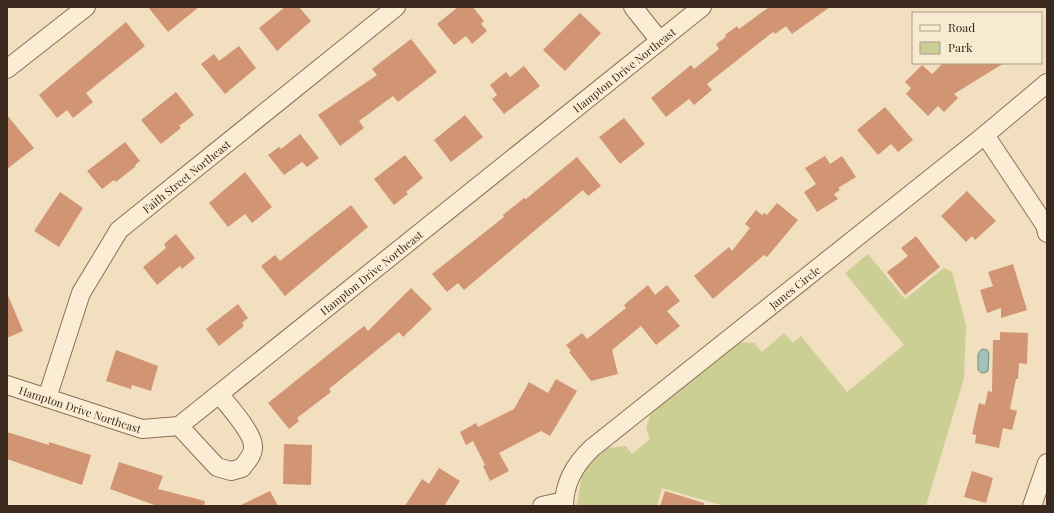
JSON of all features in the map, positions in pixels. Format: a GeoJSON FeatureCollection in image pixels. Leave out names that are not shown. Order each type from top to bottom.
{"type":"FeatureCollection","features":[{"type":"Feature","properties":{"kind":"street"},"geometry":{"type":"LineString","coordinates":[[7,69],[86,7]]}},
{"type":"Feature","properties":{"kind":"street","name":"Faith Street Northeast"},"geometry":{"type":"LineString","coordinates":[[47,398],[81,293],[120,230],[396,7]]}},
{"type":"Feature","properties":{"kind":"street"},"geometry":{"type":"LineString","coordinates":[[633,7],[660,41]]}},
{"type":"Feature","properties":{"kind":"street","name":"Hampton Drive Northeast"},"geometry":{"type":"LineString","coordinates":[[7,385],[142,429],[179,426],[702,7]]}},
{"type":"Feature","properties":{"kind":"street","name":"James Circle"},"geometry":{"type":"LineString","coordinates":[[564,503],[565,491],[573,469],[581,458],[592,448],[985,135],[1047,83]]}},
{"type":"Feature","properties":{"kind":"street"},"geometry":{"type":"LineString","coordinates":[[985,135],[1045,225],[1047,233]]}},
{"type":"Feature","properties":{"kind":"street"},"geometry":{"type":"LineString","coordinates":[[179,426],[217,467],[231,471],[242,468],[251,456],[254,446],[249,435],[219,394]]}},
{"type":"Feature","properties":{"kind":"street"},"geometry":{"type":"LineString","coordinates":[[1032,506],[1047,463]]}},
{"type":"Feature","properties":{"kind":"street"},"geometry":{"type":"LineString","coordinates":[[542,506],[564,503]]}},
{"type":"Feature","properties":{"kind":"green space"},"geometry":{"type":"Polygon","coordinates":[[[868,254],[905,299],[944,268],[952,272],[966,325],[964,378],[926,506],[724,506],[662,488],[657,506],[577,506],[582,472],[606,448],[626,446],[632,454],[650,439],[646,429],[651,412],[739,342],[754,343],[762,352],[784,333],[793,343],[801,336],[847,392],[904,345],[845,273],[868,254]]]}},
{"type":"Feature","properties":{"kind":"water"},"geometry":{"type":"Polygon","coordinates":[[[982,349],[987,350],[989,353],[988,370],[987,372],[982,373],[978,370],[978,354],[982,349]]]}},
{"type":"Feature","properties":{"kind":"building"},"geometry":{"type":"Polygon","coordinates":[[[148,7],[199,7],[168,32],[148,7]]]}},
{"type":"Feature","properties":{"kind":"building"},"geometry":{"type":"Polygon","coordinates":[[[285,7],[299,7],[311,21],[277,51],[259,28],[285,7]]]}},
{"type":"Feature","properties":{"kind":"building"},"geometry":{"type":"Polygon","coordinates":[[[458,7],[473,7],[484,21],[481,24],[487,31],[472,44],[466,36],[454,45],[437,24],[458,7]]]}},
{"type":"Feature","properties":{"kind":"building"},"geometry":{"type":"Polygon","coordinates":[[[769,7],[830,7],[792,34],[786,26],[775,34],[773,32],[707,84],[712,90],[694,105],[689,99],[666,117],[651,98],[691,65],[694,69],[719,49],[716,44],[726,37],[725,35],[737,26],[739,29],[769,7]]]}},
{"type":"Feature","properties":{"kind":"building"},"geometry":{"type":"Polygon","coordinates":[[[580,13],[601,33],[565,71],[543,50],[580,13]]]}},
{"type":"Feature","properties":{"kind":"building"},"geometry":{"type":"Polygon","coordinates":[[[126,22],[145,46],[86,93],[93,102],[73,118],[67,110],[57,118],[39,95],[126,22]]]}},
{"type":"Feature","properties":{"kind":"building"},"geometry":{"type":"Polygon","coordinates":[[[411,39],[437,72],[398,102],[393,96],[359,121],[364,128],[340,146],[318,115],[377,75],[372,69],[411,39]]]}},
{"type":"Feature","properties":{"kind":"building"},"geometry":{"type":"Polygon","coordinates":[[[239,46],[256,68],[225,94],[201,64],[214,54],[219,61],[239,46]]]}},
{"type":"Feature","properties":{"kind":"building"},"geometry":{"type":"Polygon","coordinates":[[[942,64],[1002,64],[954,94],[958,98],[944,112],[938,106],[928,116],[906,94],[911,88],[905,82],[922,65],[932,74],[942,64]]]}},
{"type":"Feature","properties":{"kind":"building"},"geometry":{"type":"Polygon","coordinates":[[[524,66],[540,86],[504,114],[492,99],[497,95],[490,85],[506,72],[510,77],[524,66]]]}},
{"type":"Feature","properties":{"kind":"building"},"geometry":{"type":"Polygon","coordinates":[[[176,92],[194,115],[179,126],[181,128],[161,144],[141,120],[176,92]]]}},
{"type":"Feature","properties":{"kind":"building"},"geometry":{"type":"Polygon","coordinates":[[[885,107],[913,140],[898,152],[891,144],[878,155],[857,130],[885,107]]]}},
{"type":"Feature","properties":{"kind":"building"},"geometry":{"type":"Polygon","coordinates":[[[7,115],[34,148],[7,169],[7,115]]]}},
{"type":"Feature","properties":{"kind":"building"},"geometry":{"type":"Polygon","coordinates":[[[465,115],[483,137],[451,162],[434,140],[465,115]]]}},
{"type":"Feature","properties":{"kind":"building"},"geometry":{"type":"Polygon","coordinates":[[[624,118],[645,144],[620,164],[599,137],[624,118]]]}},
{"type":"Feature","properties":{"kind":"building"},"geometry":{"type":"Polygon","coordinates":[[[300,134],[319,158],[307,167],[302,162],[284,175],[268,155],[279,147],[281,149],[300,134]]]}},
{"type":"Feature","properties":{"kind":"building"},"geometry":{"type":"Polygon","coordinates":[[[125,142],[140,161],[116,182],[114,180],[102,189],[87,171],[125,142]]]}},
{"type":"Feature","properties":{"kind":"building"},"geometry":{"type":"Polygon","coordinates":[[[405,155],[423,178],[406,192],[408,194],[394,205],[374,179],[405,155]]]}},
{"type":"Feature","properties":{"kind":"building"},"geometry":{"type":"Polygon","coordinates":[[[825,156],[830,164],[842,156],[856,177],[838,188],[840,190],[834,194],[838,199],[817,212],[804,192],[816,184],[805,168],[825,156]]]}},
{"type":"Feature","properties":{"kind":"building"},"geometry":{"type":"Polygon","coordinates":[[[577,157],[601,186],[588,196],[583,190],[464,290],[458,283],[447,292],[432,274],[504,217],[503,215],[524,198],[526,199],[577,157]]]}},
{"type":"Feature","properties":{"kind":"building"},"geometry":{"type":"Polygon","coordinates":[[[245,172],[272,207],[252,223],[245,214],[228,227],[209,203],[245,172]]]}},
{"type":"Feature","properties":{"kind":"building"},"geometry":{"type":"Polygon","coordinates":[[[967,191],[996,221],[975,240],[972,236],[966,242],[941,216],[967,191]]]}},
{"type":"Feature","properties":{"kind":"building"},"geometry":{"type":"Polygon","coordinates":[[[60,192],[83,208],[59,247],[34,231],[60,192]]]}},
{"type":"Feature","properties":{"kind":"building"},"geometry":{"type":"Polygon","coordinates":[[[777,203],[798,220],[767,257],[764,255],[713,299],[694,276],[729,247],[732,251],[750,228],[745,224],[756,210],[762,215],[764,213],[767,215],[777,203]]]}},
{"type":"Feature","properties":{"kind":"building"},"geometry":{"type":"Polygon","coordinates":[[[351,205],[368,227],[285,296],[261,266],[275,255],[280,261],[351,205]]]}},
{"type":"Feature","properties":{"kind":"building"},"geometry":{"type":"Polygon","coordinates":[[[176,234],[195,258],[182,269],[180,266],[157,285],[143,267],[166,248],[164,244],[176,234]]]}},
{"type":"Feature","properties":{"kind":"building"},"geometry":{"type":"Polygon","coordinates":[[[916,236],[940,267],[905,295],[887,272],[908,256],[901,248],[916,236]]]}},
{"type":"Feature","properties":{"kind":"building"},"geometry":{"type":"Polygon","coordinates":[[[1013,264],[1027,310],[1001,318],[1001,308],[987,313],[980,290],[993,286],[988,272],[1013,264]]]}},
{"type":"Feature","properties":{"kind":"building"},"geometry":{"type":"Polygon","coordinates":[[[648,285],[655,295],[667,285],[680,301],[667,311],[680,326],[656,345],[641,326],[612,350],[618,374],[591,381],[569,352],[571,351],[566,345],[582,333],[587,339],[626,308],[624,305],[648,285]]]}},
{"type":"Feature","properties":{"kind":"building"},"geometry":{"type":"Polygon","coordinates":[[[411,288],[432,309],[403,337],[399,332],[329,389],[331,392],[297,418],[299,421],[289,429],[268,403],[364,326],[368,331],[411,288]]]}},
{"type":"Feature","properties":{"kind":"building"},"geometry":{"type":"Polygon","coordinates":[[[7,293],[23,331],[7,338],[7,293]]]}},
{"type":"Feature","properties":{"kind":"building"},"geometry":{"type":"Polygon","coordinates":[[[238,304],[248,318],[242,323],[244,326],[219,346],[206,329],[238,304]]]}},
{"type":"Feature","properties":{"kind":"building"},"geometry":{"type":"Polygon","coordinates":[[[1000,332],[1028,333],[1027,364],[1019,363],[1018,379],[1016,379],[1010,409],[1017,411],[1012,430],[1003,428],[999,448],[975,443],[976,435],[972,434],[979,403],[985,405],[988,391],[992,392],[993,340],[1000,340],[1000,332]]]}},
{"type":"Feature","properties":{"kind":"building"},"geometry":{"type":"Polygon","coordinates":[[[116,350],[158,366],[151,391],[132,385],[131,389],[106,381],[116,350]]]}},
{"type":"Feature","properties":{"kind":"building"},"geometry":{"type":"Polygon","coordinates":[[[556,379],[577,391],[550,436],[541,431],[499,453],[509,471],[490,481],[483,466],[485,465],[473,441],[466,445],[460,432],[476,423],[478,427],[514,409],[529,382],[548,393],[556,379]]]}},
{"type":"Feature","properties":{"kind":"building"},"geometry":{"type":"Polygon","coordinates":[[[7,432],[49,445],[49,442],[91,455],[82,485],[7,459],[7,432]]]}},
{"type":"Feature","properties":{"kind":"building"},"geometry":{"type":"Polygon","coordinates":[[[284,444],[312,445],[311,485],[283,484],[284,444]]]}},
{"type":"Feature","properties":{"kind":"building"},"geometry":{"type":"Polygon","coordinates":[[[119,462],[163,476],[158,489],[205,501],[204,506],[157,506],[110,489],[119,462]]]}},
{"type":"Feature","properties":{"kind":"building"},"geometry":{"type":"Polygon","coordinates":[[[439,468],[460,481],[444,506],[405,506],[422,479],[429,484],[439,468]]]}},
{"type":"Feature","properties":{"kind":"building"},"geometry":{"type":"Polygon","coordinates":[[[972,471],[993,478],[986,503],[964,497],[972,471]]]}},
{"type":"Feature","properties":{"kind":"building"},"geometry":{"type":"Polygon","coordinates":[[[270,491],[278,506],[239,506],[270,491]]]}},
{"type":"Feature","properties":{"kind":"building"},"geometry":{"type":"Polygon","coordinates":[[[665,491],[704,503],[704,506],[660,506],[665,491]]]}}]}
